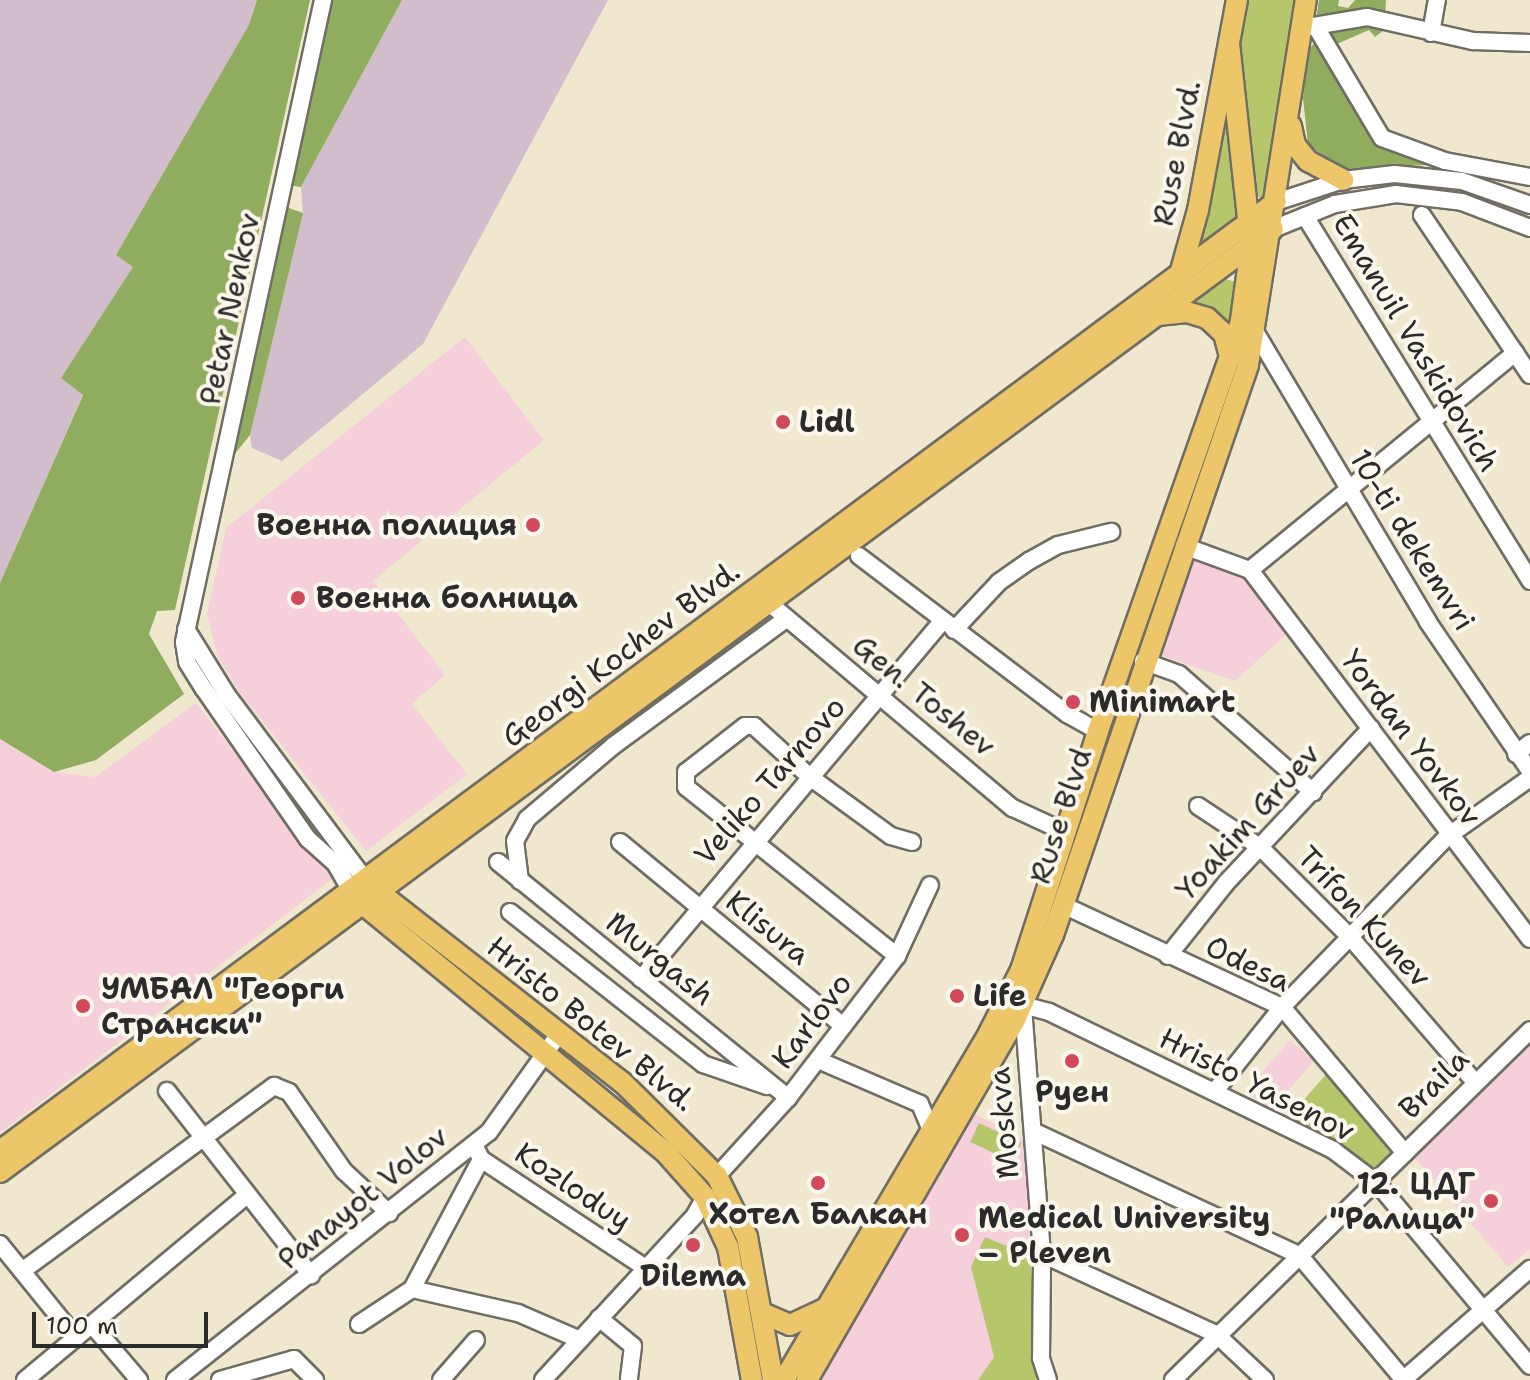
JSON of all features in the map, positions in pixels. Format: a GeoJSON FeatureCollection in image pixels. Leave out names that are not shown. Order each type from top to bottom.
{"type":"FeatureCollection","features":[{"type":"Feature","properties":{"kind":"main road","name":"Ruse Blvd."},"geometry":{"type":"LineString","coordinates":[[1180,274],[1196,221],[1237,0]]}},
{"type":"Feature","properties":{"kind":"main road"},"geometry":{"type":"LineString","coordinates":[[1273,229],[1289,114],[1309,27],[1306,0]]}},
{"type":"Feature","properties":{"kind":"main road","name":"Ruse Blvd."},"geometry":{"type":"LineString","coordinates":[[1229,43],[1251,246]]}},
{"type":"Feature","properties":{"kind":"main road"},"geometry":{"type":"LineString","coordinates":[[1289,114],[1300,153],[1343,180]]}},
{"type":"Feature","properties":{"kind":"main road","name":"Georgi Kochev Blvd."},"geometry":{"type":"LineString","coordinates":[[0,1172],[762,598],[1276,202]]}},
{"type":"Feature","properties":{"kind":"main road","name":"Georgi Kochev Blvd."},"geometry":{"type":"LineString","coordinates":[[0,1151],[128,1052],[366,894],[674,674],[762,598],[1273,229]]}},
{"type":"Feature","properties":{"kind":"main road","name":"Ruse Blvd"},"geometry":{"type":"LineString","coordinates":[[784,1380],[931,1130],[996,1036],[1023,1005],[1063,905],[1256,333],[1273,229]]}},
{"type":"Feature","properties":{"kind":"main road","name":"Ruse Blvd"},"geometry":{"type":"LineString","coordinates":[[807,1380],[996,1036],[1030,947],[1098,731],[1230,357],[1241,320],[1251,246]]}},
{"type":"Feature","properties":{"kind":"main road"},"geometry":{"type":"LineString","coordinates":[[1158,315],[1187,312],[1207,318],[1224,334],[1230,357]]}},
{"type":"Feature","properties":{"kind":"main road","name":"Hristo Botev Blvd."},"geometry":{"type":"LineString","coordinates":[[366,894],[622,1082],[717,1176],[747,1237],[773,1380]]}},
{"type":"Feature","properties":{"kind":"main road","name":"Hristo Botev Blvd."},"geometry":{"type":"LineString","coordinates":[[366,894],[545,1053],[666,1153],[705,1197],[728,1247],[752,1380]]}},
{"type":"Feature","properties":{"kind":"main road"},"geometry":{"type":"LineString","coordinates":[[762,1313],[790,1325],[810,1320],[833,1301]]}},
{"type":"Feature","properties":{"kind":"street","name":"Petar Nenkov"},"geometry":{"type":"LineString","coordinates":[[323,0],[186,629],[187,662],[308,839],[366,894]]}},
{"type":"Feature","properties":{"kind":"street"},"geometry":{"type":"LineString","coordinates":[[1431,33],[1437,0]]}},
{"type":"Feature","properties":{"kind":"street"},"geometry":{"type":"LineString","coordinates":[[1529,49],[1431,33],[1367,17],[1309,27],[1382,138],[1445,161],[1530,177]]}},
{"type":"Feature","properties":{"kind":"street"},"geometry":{"type":"LineString","coordinates":[[1276,202],[1343,180],[1395,174],[1445,178],[1530,205]]}},
{"type":"Feature","properties":{"kind":"street"},"geometry":{"type":"LineString","coordinates":[[1273,229],[1353,199],[1426,195],[1495,211],[1530,228]]}},
{"type":"Feature","properties":{"kind":"street"},"geometry":{"type":"LineString","coordinates":[[1422,215],[1530,375]]}},
{"type":"Feature","properties":{"kind":"street","name":"Emanuil Vaskidovich"},"geometry":{"type":"LineString","coordinates":[[1305,216],[1530,581]]}},
{"type":"Feature","properties":{"kind":"street","name":"10-ti dekemvri"},"geometry":{"type":"LineString","coordinates":[[1256,333],[1346,488],[1523,748],[1530,771]]}},
{"type":"Feature","properties":{"kind":"street"},"geometry":{"type":"LineString","coordinates":[[1184,546],[1250,570],[1346,488],[1431,424],[1515,353]]}},
{"type":"Feature","properties":{"kind":"street","name":"Veliko Tarnovo"},"geometry":{"type":"LineString","coordinates":[[641,979],[880,696],[948,626],[1029,561],[1058,545],[1111,532]]}},
{"type":"Feature","properties":{"kind":"street"},"geometry":{"type":"LineString","coordinates":[[859,556],[948,626],[1098,731]]}},
{"type":"Feature","properties":{"kind":"street","name":"Yordan Yovkov"},"geometry":{"type":"LineString","coordinates":[[1250,570],[1371,728],[1448,836],[1530,939]]}},
{"type":"Feature","properties":{"kind":"street","name":"Gen. Toshev"},"geometry":{"type":"LineString","coordinates":[[762,598],[936,739],[1013,808],[1065,832]]}},
{"type":"Feature","properties":{"kind":"street"},"geometry":{"type":"LineString","coordinates":[[520,881],[515,841],[527,819],[711,673],[786,619]]}},
{"type":"Feature","properties":{"kind":"street"},"geometry":{"type":"LineString","coordinates":[[1143,661],[1179,674],[1313,792]]}},
{"type":"Feature","properties":{"kind":"street"},"geometry":{"type":"LineString","coordinates":[[674,674],[711,673]]}},
{"type":"Feature","properties":{"kind":"street"},"geometry":{"type":"LineString","coordinates":[[897,956],[752,844],[686,787],[686,772],[745,726],[754,726],[810,777],[891,836],[912,842]]}},
{"type":"Feature","properties":{"kind":"street","name":"Yoakim Gruev"},"geometry":{"type":"LineString","coordinates":[[1168,956],[1260,847],[1371,728]]}},
{"type":"Feature","properties":{"kind":"street"},"geometry":{"type":"LineString","coordinates":[[1215,1091],[1282,1007],[1448,836],[1530,778]]}},
{"type":"Feature","properties":{"kind":"street","name":"Trifon Kunev"},"geometry":{"type":"LineString","coordinates":[[1198,806],[1260,847],[1351,938],[1475,1082]]}},
{"type":"Feature","properties":{"kind":"street","name":"Klisura"},"geometry":{"type":"LineString","coordinates":[[620,842],[843,1026]]}},
{"type":"Feature","properties":{"kind":"street","name":"Murgash"},"geometry":{"type":"LineString","coordinates":[[498,862],[768,1086],[788,1098]]}},
{"type":"Feature","properties":{"kind":"street","name":"Karlovo"},"geometry":{"type":"LineString","coordinates":[[717,1176],[788,1098],[897,956],[930,885]]}},
{"type":"Feature","properties":{"kind":"street","name":"Odesa"},"geometry":{"type":"LineString","coordinates":[[1063,905],[1282,1007],[1405,1153]]}},
{"type":"Feature","properties":{"kind":"street"},"geometry":{"type":"LineString","coordinates":[[510,912],[703,1064],[768,1086]]}},
{"type":"Feature","properties":{"kind":"street","name":"Moskva"},"geometry":{"type":"LineString","coordinates":[[1023,1005],[1042,1254],[1041,1358],[1048,1380]]}},
{"type":"Feature","properties":{"kind":"street","name":"Hristo Yasenov"},"geometry":{"type":"LineString","coordinates":[[1023,1005],[1215,1091],[1333,1150],[1378,1184],[1530,1366]]}},
{"type":"Feature","properties":{"kind":"street","name":"Braila"},"geometry":{"type":"LineString","coordinates":[[1173,1380],[1216,1334],[1378,1184],[1475,1082],[1530,1030]]}},
{"type":"Feature","properties":{"kind":"street","name":"Panayot Volov"},"geometry":{"type":"LineString","coordinates":[[181,1379],[389,1213],[477,1152],[559,1034]]}},
{"type":"Feature","properties":{"kind":"street"},"geometry":{"type":"LineString","coordinates":[[996,1036],[1026,1053]]}},
{"type":"Feature","properties":{"kind":"street"},"geometry":{"type":"LineString","coordinates":[[818,1060],[920,1104],[931,1130]]}},
{"type":"Feature","properties":{"kind":"street"},"geometry":{"type":"LineString","coordinates":[[22,1271],[274,1086],[289,1092],[344,1171],[389,1213]]}},
{"type":"Feature","properties":{"kind":"street"},"geometry":{"type":"LineString","coordinates":[[167,1091],[246,1196],[311,1275]]}},
{"type":"Feature","properties":{"kind":"street"},"geometry":{"type":"LineString","coordinates":[[1035,1132],[1299,1255],[1404,1380],[1530,1269]]}},
{"type":"Feature","properties":{"kind":"street"},"geometry":{"type":"LineString","coordinates":[[359,1324],[412,1289],[477,1152]]}},
{"type":"Feature","properties":{"kind":"street","name":"Kozloduy"},"geometry":{"type":"LineString","coordinates":[[477,1152],[647,1269]]}},
{"type":"Feature","properties":{"kind":"street"},"geometry":{"type":"LineString","coordinates":[[25,1380],[94,1327],[246,1196]]}},
{"type":"Feature","properties":{"kind":"street"},"geometry":{"type":"LineString","coordinates":[[543,1380],[578,1339],[647,1269],[705,1197]]}},
{"type":"Feature","properties":{"kind":"street"},"geometry":{"type":"LineString","coordinates":[[0,1244],[76,1338]]}},
{"type":"Feature","properties":{"kind":"street"},"geometry":{"type":"LineString","coordinates":[[1042,1254],[1216,1334],[1265,1380]]}},
{"type":"Feature","properties":{"kind":"street"},"geometry":{"type":"LineString","coordinates":[[412,1289],[530,1316],[578,1339]]}},
{"type":"Feature","properties":{"kind":"street"},"geometry":{"type":"LineString","coordinates":[[599,1318],[633,1346],[629,1380]]}},
{"type":"Feature","properties":{"kind":"street"},"geometry":{"type":"LineString","coordinates":[[94,1327],[139,1380]]}},
{"type":"Feature","properties":{"kind":"street"},"geometry":{"type":"LineString","coordinates":[[441,1380],[476,1340]]}},
{"type":"Feature","properties":{"kind":"street"},"geometry":{"type":"LineString","coordinates":[[220,1380],[294,1359],[315,1380]]}},
{"type":"Feature","properties":{"kind":"shaded area"},"geometry":{"type":"Polygon","coordinates":[[[0,0],[257,0],[250,25],[116,255],[134,266],[61,378],[83,394],[0,583],[0,0]]]}},
{"type":"Feature","properties":{"kind":"shaded area"},"geometry":{"type":"Polygon","coordinates":[[[402,0],[608,0],[423,344],[282,461],[252,448],[250,435],[303,213],[301,187],[402,0]]]}},
{"type":"Feature","properties":{"kind":"shaded area","name":"Военна болница"},"geometry":{"type":"Polygon","coordinates":[[[465,337],[544,440],[373,581],[445,675],[412,704],[467,774],[366,851],[240,693],[217,655],[207,614],[226,528],[465,337]]]}},
{"type":"Feature","properties":{"kind":"shaded area"},"geometry":{"type":"Polygon","coordinates":[[[1184,546],[1250,570],[1293,628],[1235,681],[1146,650],[1184,546]]]}},
{"type":"Feature","properties":{"kind":"shaded area","name":"УМБАЛ \"Георги Странски\""},"geometry":{"type":"Polygon","coordinates":[[[196,703],[332,879],[0,1133],[0,739],[54,772],[95,777],[196,703]]]}},
{"type":"Feature","properties":{"kind":"shaded area"},"geometry":{"type":"Polygon","coordinates":[[[1290,1040],[1314,1061],[1270,1112],[1246,1091],[1290,1040]]]}},
{"type":"Feature","properties":{"kind":"shaded area","name":"12. ЦДГ \"Ралица\""},"geometry":{"type":"Polygon","coordinates":[[[1530,1041],[1530,1249],[1508,1267],[1411,1154],[1530,1041]]]}},
{"type":"Feature","properties":{"kind":"shaded area","name":"Medical University – Pleven"},"geometry":{"type":"Polygon","coordinates":[[[963,1108],[1027,1141],[1036,1380],[810,1380],[963,1108]]]}},
{"type":"Feature","properties":{"kind":"green space"},"geometry":{"type":"Polygon","coordinates":[[[257,0],[310,0],[175,610],[157,611],[149,634],[184,694],[96,760],[54,772],[0,739],[0,583],[83,395],[61,378],[133,267],[116,255],[249,25],[257,0]]]}},
{"type":"Feature","properties":{"kind":"green space"},"geometry":{"type":"Polygon","coordinates":[[[320,0],[402,0],[301,187],[281,184],[320,0]]]}},
{"type":"Feature","properties":{"kind":"green space"},"geometry":{"type":"Polygon","coordinates":[[[1243,0],[1298,0],[1263,201],[1256,194],[1239,88],[1238,22],[1243,0]]]}},
{"type":"Feature","properties":{"kind":"green space"},"geometry":{"type":"Polygon","coordinates":[[[1319,0],[1339,0],[1338,6],[1348,8],[1355,0],[1386,0],[1384,30],[1375,37],[1369,30],[1337,44],[1316,20],[1319,0]]]}},
{"type":"Feature","properties":{"kind":"green space"},"geometry":{"type":"Polygon","coordinates":[[[1318,39],[1376,138],[1442,164],[1345,170],[1308,145],[1303,98],[1309,49],[1318,39]]]}},
{"type":"Feature","properties":{"kind":"green space"},"geometry":{"type":"Polygon","coordinates":[[[1226,112],[1239,214],[1203,246],[1200,236],[1226,112]]]}},
{"type":"Feature","properties":{"kind":"green space"},"geometry":{"type":"Polygon","coordinates":[[[283,206],[303,213],[250,435],[234,455],[226,451],[283,206]]]}},
{"type":"Feature","properties":{"kind":"green space"},"geometry":{"type":"Polygon","coordinates":[[[1225,279],[1236,282],[1239,289],[1233,328],[1193,304],[1225,279]]]}},
{"type":"Feature","properties":{"kind":"green space"},"geometry":{"type":"Polygon","coordinates":[[[1329,1071],[1400,1153],[1377,1178],[1287,1119],[1329,1071]]]}},
{"type":"Feature","properties":{"kind":"green space"},"geometry":{"type":"Polygon","coordinates":[[[979,1123],[1022,1143],[1013,1162],[970,1142],[979,1123]]]}},
{"type":"Feature","properties":{"kind":"green space"},"geometry":{"type":"Polygon","coordinates":[[[985,1237],[1031,1256],[1036,1380],[978,1380],[994,1357],[971,1267],[985,1237]]]}},
{"type":"Feature","properties":{"kind":"place","name":"Lidl"},"geometry":{"type":"Point","coordinates":[783,422]}},
{"type":"Feature","properties":{"kind":"place","name":"Военна полиция"},"geometry":{"type":"Point","coordinates":[533,525]}},
{"type":"Feature","properties":{"kind":"place","name":"Военна болница"},"geometry":{"type":"Point","coordinates":[298,598]}},
{"type":"Feature","properties":{"kind":"place","name":"Minimart"},"geometry":{"type":"Point","coordinates":[1073,702]}},
{"type":"Feature","properties":{"kind":"place","name":"Life"},"geometry":{"type":"Point","coordinates":[957,996]}},
{"type":"Feature","properties":{"kind":"place","name":"УМБАЛ \"Георги Странски\""},"geometry":{"type":"Point","coordinates":[83,1006]}},
{"type":"Feature","properties":{"kind":"place","name":"Руен"},"geometry":{"type":"Point","coordinates":[1072,1061]}},
{"type":"Feature","properties":{"kind":"place","name":"Хотел Балкан"},"geometry":{"type":"Point","coordinates":[818,1183]}},
{"type":"Feature","properties":{"kind":"place","name":"12. ЦДГ \"Ралица\""},"geometry":{"type":"Point","coordinates":[1491,1201]}},
{"type":"Feature","properties":{"kind":"place","name":"Medical University – Pleven"},"geometry":{"type":"Point","coordinates":[962,1235]}},
{"type":"Feature","properties":{"kind":"place","name":"Dilema"},"geometry":{"type":"Point","coordinates":[693,1245]}}]}
